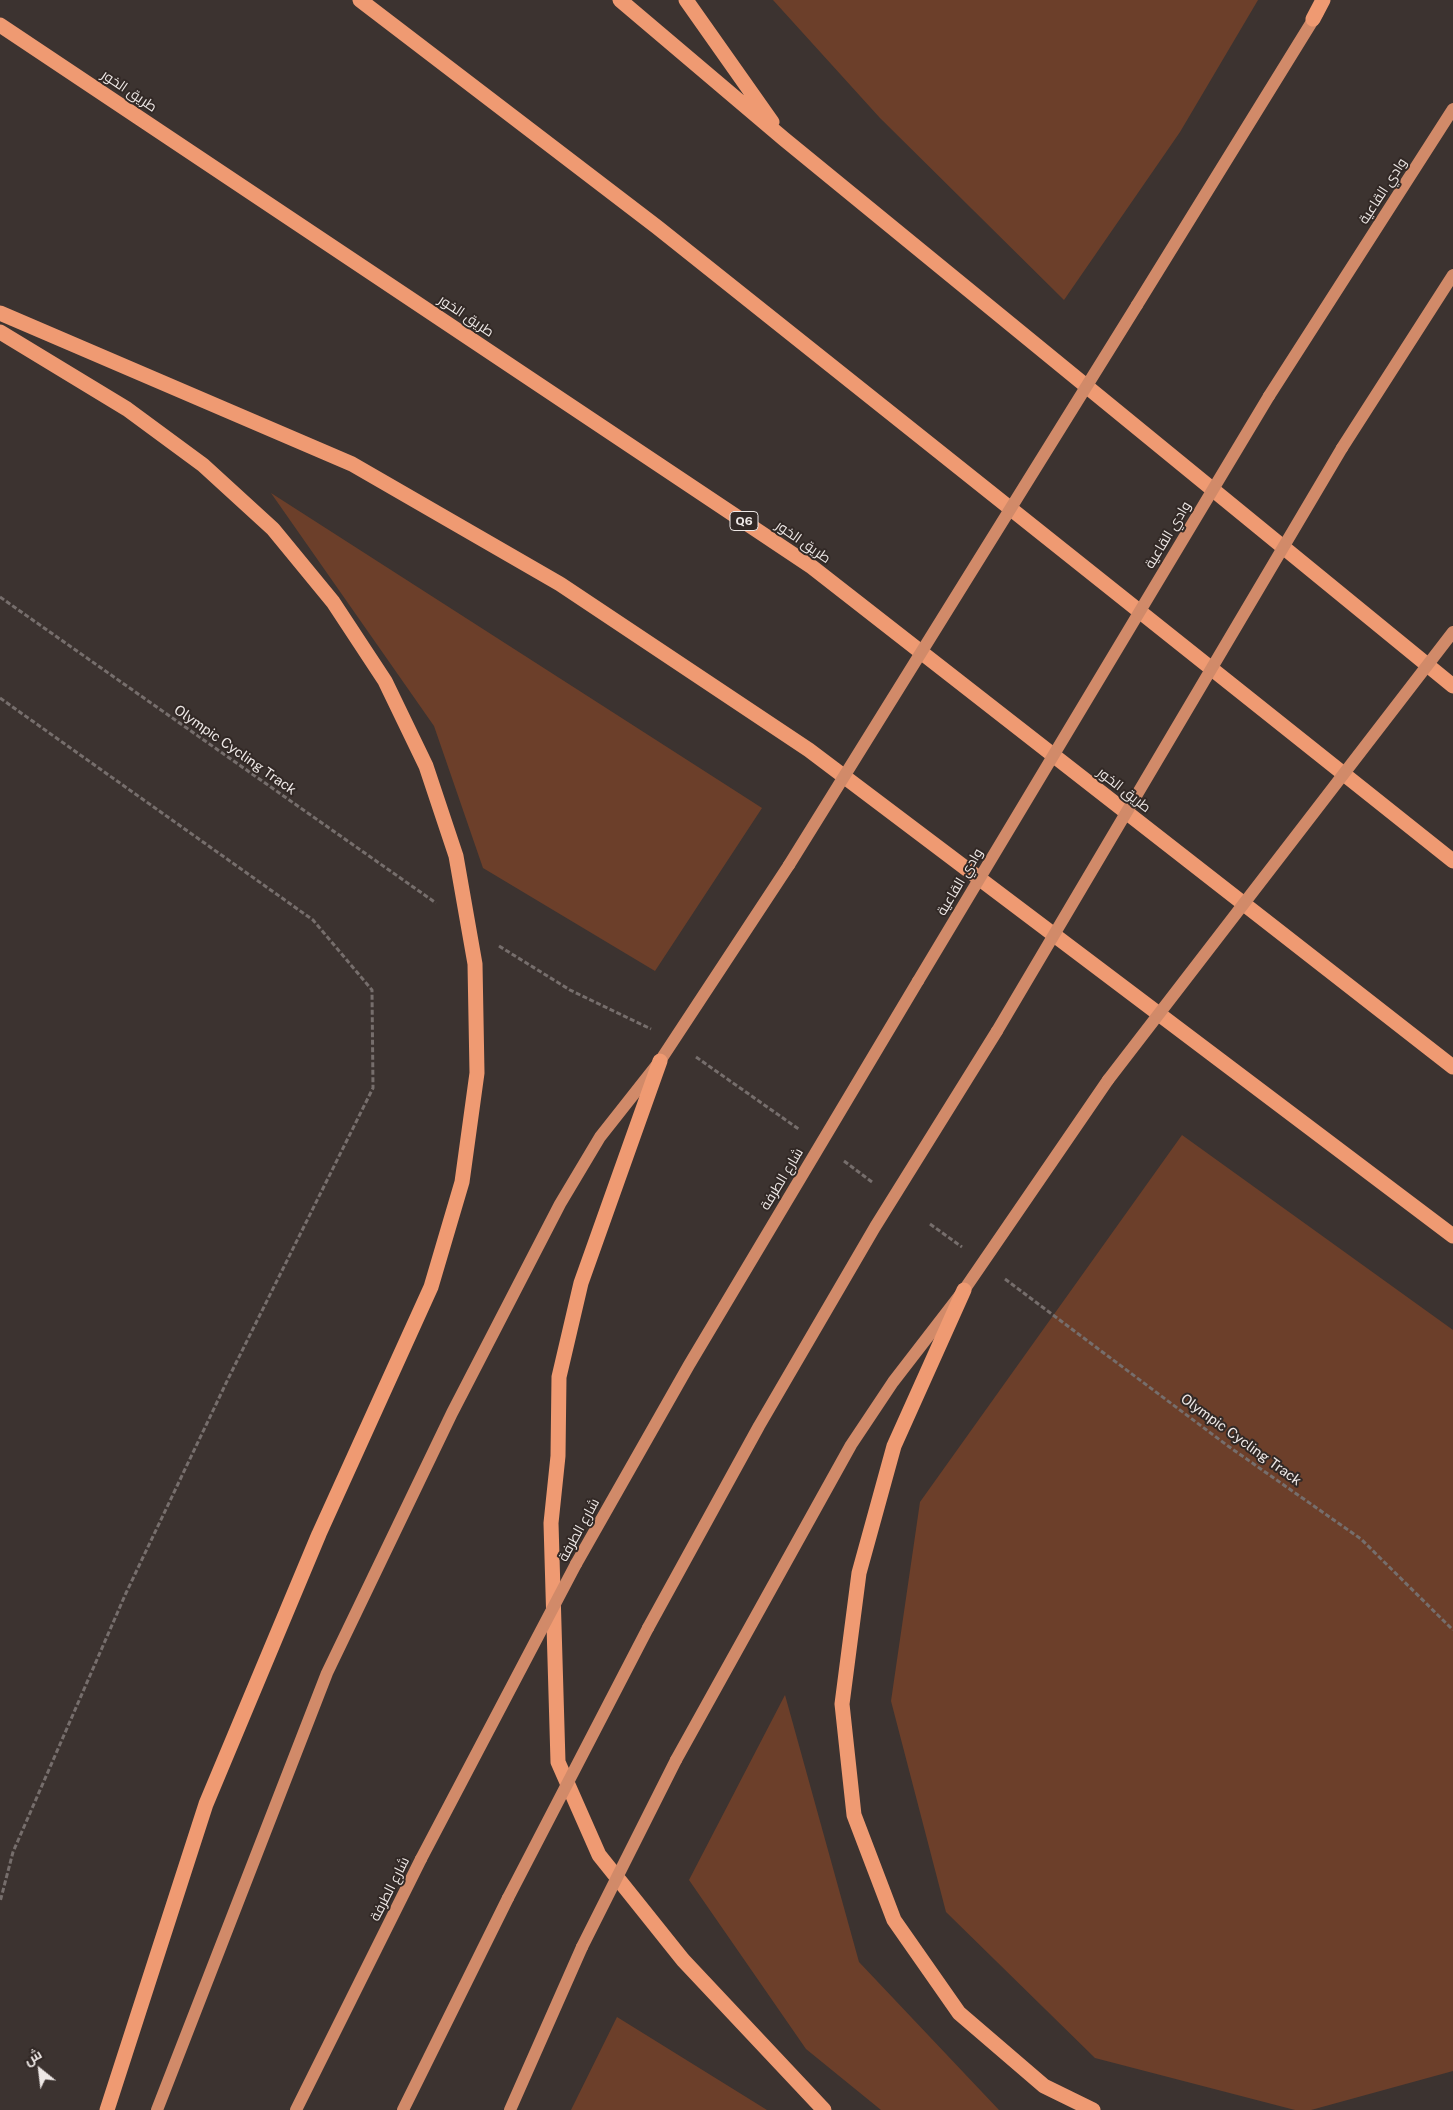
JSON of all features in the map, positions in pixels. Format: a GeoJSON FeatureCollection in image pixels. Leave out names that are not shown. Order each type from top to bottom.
{"type":"FeatureCollection","features":[{"type":"Feature","properties":{"kind":"highway"},"geometry":{"type":"LineString","coordinates":[[360,0],[658,227],[1453,861]]}},
{"type":"Feature","properties":{"kind":"highway"},"geometry":{"type":"LineString","coordinates":[[620,0],[784,139],[1453,686]]}},
{"type":"Feature","properties":{"kind":"highway"},"geometry":{"type":"LineString","coordinates":[[686,0],[784,139]]}},
{"type":"Feature","properties":{"kind":"highway"},"geometry":{"type":"LineString","coordinates":[[1313,19],[1323,0]]}},
{"type":"Feature","properties":{"kind":"highway","name":"طريق الخور"},"geometry":{"type":"LineString","coordinates":[[0,24],[812,567],[1453,1067]]}},
{"type":"Feature","properties":{"kind":"highway"},"geometry":{"type":"LineString","coordinates":[[0,313],[352,464],[560,584],[809,750],[1453,1236]]}},
{"type":"Feature","properties":{"kind":"highway"},"geometry":{"type":"LineString","coordinates":[[0,332],[127,410],[203,465],[273,529],[333,602],[385,681],[426,766],[456,856],[475,964],[476,1073],[462,1182],[431,1287],[319,1534],[206,1804],[107,2110]]}},
{"type":"Feature","properties":{"kind":"highway"},"geometry":{"type":"LineString","coordinates":[[660,1062],[581,1283],[559,1377],[558,1456],[551,1523],[558,1762],[599,1855],[683,1960],[824,2110]]}},
{"type":"Feature","properties":{"kind":"highway"},"geometry":{"type":"LineString","coordinates":[[964,1290],[894,1446],[859,1573],[842,1704],[854,1815],[894,1920],[958,2012],[1044,2086],[1093,2110]]}},
{"type":"Feature","properties":{"kind":"main road"},"geometry":{"type":"LineString","coordinates":[[157,2110],[327,1672],[452,1413],[560,1204],[600,1137],[660,1062],[789,865],[1313,19],[1327,0]]}},
{"type":"Feature","properties":{"kind":"main road","name":"وادي القاعية"},"geometry":{"type":"LineString","coordinates":[[918,981],[1269,396],[1453,109]]}},
{"type":"Feature","properties":{"kind":"main road"},"geometry":{"type":"LineString","coordinates":[[403,2110],[508,1898],[648,1628],[759,1426],[875,1227],[997,1032],[1342,448],[1453,275]]}},
{"type":"Feature","properties":{"kind":"main road"},"geometry":{"type":"LineString","coordinates":[[510,2110],[582,1947],[676,1760],[851,1445],[893,1382],[964,1290],[1108,1080],[1453,632]]}},
{"type":"Feature","properties":{"kind":"main road","name":"شارع الطرفة"},"geometry":{"type":"LineString","coordinates":[[296,2110],[422,1860],[576,1564],[689,1365],[918,981]]}},
{"type":"Feature","properties":{"kind":"path","name":"Olympic Cycling Track"},"geometry":{"type":"LineString","coordinates":[[0,597],[442,908]]}},
{"type":"Feature","properties":{"kind":"path"},"geometry":{"type":"LineString","coordinates":[[0,698],[314,920],[372,990],[373,1088],[229,1377],[126,1593],[13,1852],[0,1902]]}},
{"type":"Feature","properties":{"kind":"path"},"geometry":{"type":"LineString","coordinates":[[497,945],[570,990],[656,1031]]}},
{"type":"Feature","properties":{"kind":"path"},"geometry":{"type":"LineString","coordinates":[[696,1056],[800,1130]]}},
{"type":"Feature","properties":{"kind":"path"},"geometry":{"type":"LineString","coordinates":[[844,1161],[877,1185]]}},
{"type":"Feature","properties":{"kind":"path"},"geometry":{"type":"LineString","coordinates":[[930,1224],[965,1250]]}},
{"type":"Feature","properties":{"kind":"path","name":"Olympic Cycling Track"},"geometry":{"type":"LineString","coordinates":[[1005,1279],[1228,1446],[1361,1539],[1453,1630]]}},
{"type":"Feature","properties":{"kind":"shaded area"},"geometry":{"type":"Polygon","coordinates":[[[773,0],[1258,0],[1180,132],[1064,300],[880,118],[773,0]]]}},
{"type":"Feature","properties":{"kind":"shaded area"},"geometry":{"type":"Polygon","coordinates":[[[271,493],[762,808],[655,971],[483,868],[434,726],[271,493]]]}},
{"type":"Feature","properties":{"kind":"shaded area"},"geometry":{"type":"Polygon","coordinates":[[[1182,1135],[1453,1330],[1453,2071],[1311,2110],[1295,2110],[1095,2058],[946,1912],[891,1701],[920,1502],[1182,1135]]]}},
{"type":"Feature","properties":{"kind":"shaded area"},"geometry":{"type":"Polygon","coordinates":[[[785,1695],[859,1962],[999,2110],[881,2110],[806,2049],[689,1880],[785,1695]]]}},
{"type":"Feature","properties":{"kind":"shaded area"},"geometry":{"type":"Polygon","coordinates":[[[617,2017],[767,2110],[571,2110],[617,2017]]]}}]}
